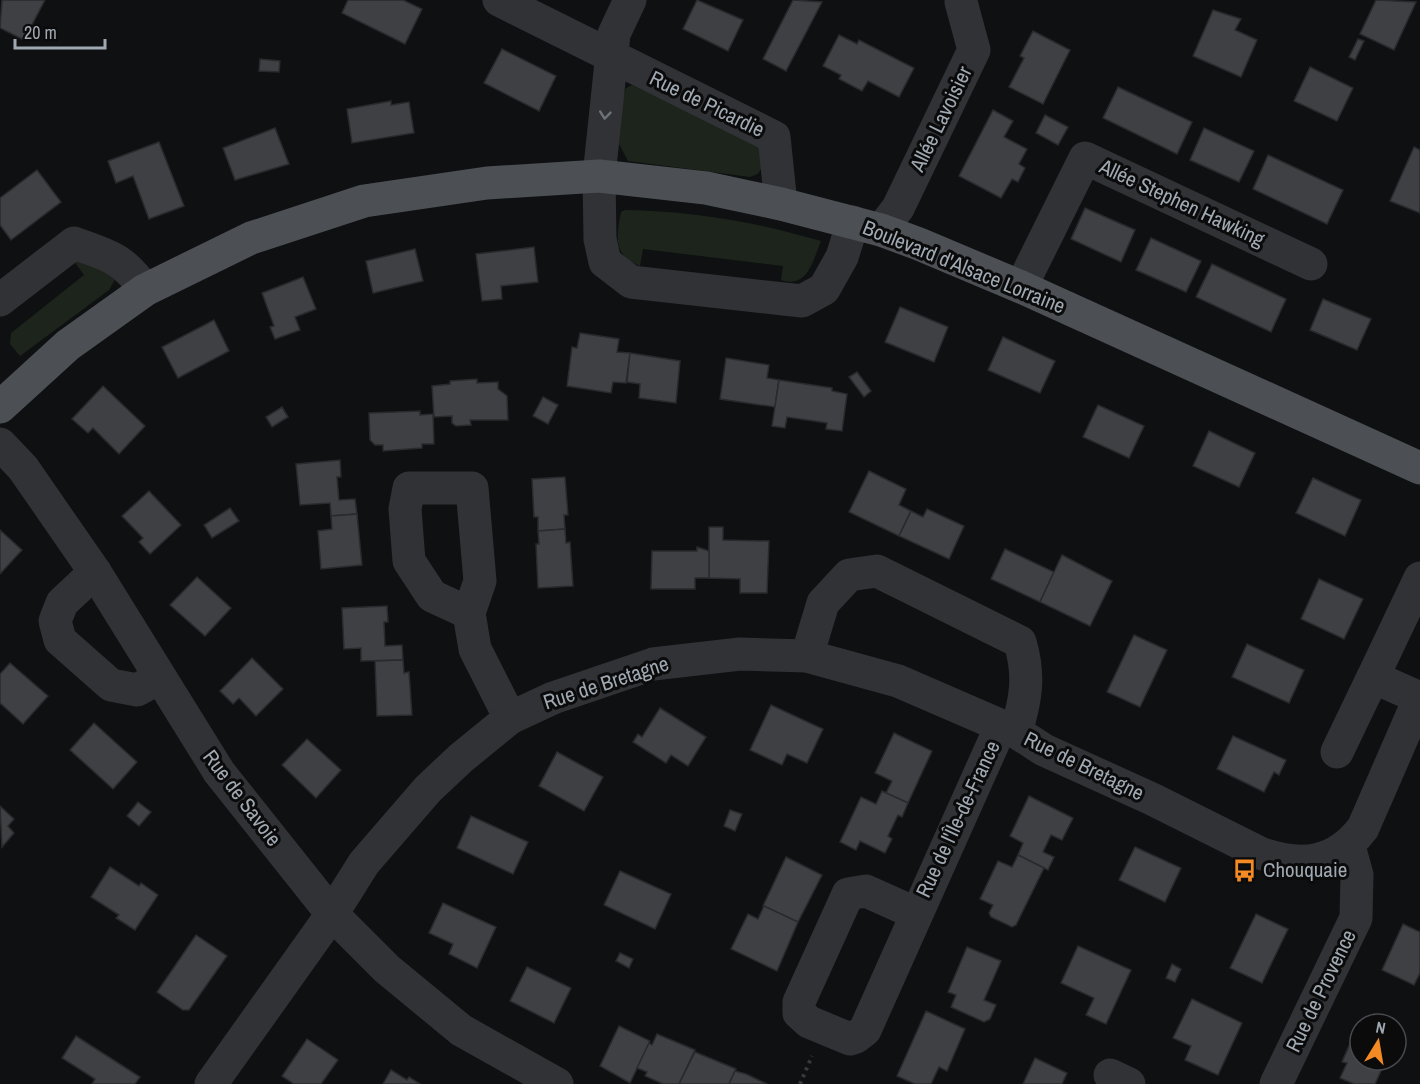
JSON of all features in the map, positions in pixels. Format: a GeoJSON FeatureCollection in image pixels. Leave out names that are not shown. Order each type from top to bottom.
{"type":"FeatureCollection","features":[{"type":"Feature","properties":{"kind":"main road","name":"Boulevard d'Alsace Lorraine"},"geometry":{"type":"LineString","coordinates":[[0,406],[68,345],[145,290],[251,238],[364,201],[487,183],[599,176],[706,188],[867,226],[1021,287],[1420,468]]}},
{"type":"Feature","properties":{"kind":"street","name":"Rue de Picardie"},"geometry":{"type":"LineString","coordinates":[[499,0],[774,137],[781,204]]}},
{"type":"Feature","properties":{"kind":"street"},"geometry":{"type":"LineString","coordinates":[[599,176],[614,34],[630,0]]}},
{"type":"Feature","properties":{"kind":"street","name":"Allée Lavoisier"},"geometry":{"type":"LineString","coordinates":[[599,176],[600,239],[605,262],[631,282],[802,301],[824,289],[842,257],[867,226],[898,208],[974,50],[961,2]]}},
{"type":"Feature","properties":{"kind":"street","name":"Allée Stephen Hawking"},"geometry":{"type":"LineString","coordinates":[[1021,287],[1085,158],[1311,264]]}},
{"type":"Feature","properties":{"kind":"street"},"geometry":{"type":"LineString","coordinates":[[0,300],[74,243],[117,259],[133,273],[145,290]]}},
{"type":"Feature","properties":{"kind":"street","name":"Rue de Savoie"},"geometry":{"type":"LineString","coordinates":[[0,444],[23,468],[95,572],[219,772],[332,914],[387,969],[461,1030],[557,1084]]}},
{"type":"Feature","properties":{"kind":"street","name":"Rue de l'Île-de-France"},"geometry":{"type":"LineString","coordinates":[[807,656],[823,603],[849,575],[876,571],[1020,642],[1026,664],[1025,701],[1008,729],[915,913]]}},
{"type":"Feature","properties":{"kind":"street"},"geometry":{"type":"LineString","coordinates":[[95,572],[62,603],[54,621],[60,640],[111,685],[137,690],[159,678]]}},
{"type":"Feature","properties":{"kind":"street"},"geometry":{"type":"LineString","coordinates":[[1337,752],[1420,578]]}},
{"type":"Feature","properties":{"kind":"street"},"geometry":{"type":"LineString","coordinates":[[469,613],[475,649],[510,718]]}},
{"type":"Feature","properties":{"kind":"street","name":"Rue de Bretagne"},"geometry":{"type":"LineString","coordinates":[[211,1084],[332,914],[364,863],[428,789],[461,758],[510,718],[553,698],[653,664],[740,654],[807,656],[898,681],[1008,729],[1044,750],[1276,859],[1310,861],[1332,856],[1349,846]]}},
{"type":"Feature","properties":{"kind":"street"},"geometry":{"type":"LineString","coordinates":[[1349,846],[1374,806],[1420,698],[1373,677]]}},
{"type":"Feature","properties":{"kind":"street","name":"Rue de Provence"},"geometry":{"type":"LineString","coordinates":[[1276,1084],[1356,918],[1358,875],[1349,846]]}},
{"type":"Feature","properties":{"kind":"shaded area"},"geometry":{"type":"Polygon","coordinates":[[[632,85],[760,145],[763,165],[758,174],[750,177],[628,161],[619,144],[623,96],[626,88],[632,85]]]}},
{"type":"Feature","properties":{"kind":"shaded area"},"geometry":{"type":"Polygon","coordinates":[[[625,210],[724,219],[773,228],[821,241],[808,271],[803,277],[790,282],[781,280],[783,266],[643,249],[640,266],[625,257],[618,245],[621,212],[625,210]]]}},
{"type":"Feature","properties":{"kind":"shaded area"},"geometry":{"type":"Polygon","coordinates":[[[71,257],[117,276],[109,290],[20,356],[10,344],[11,333],[84,275],[71,257]]]}},
{"type":"Feature","properties":{"kind":"building"},"geometry":{"type":"Polygon","coordinates":[[[2,0],[45,0],[24,40],[0,28],[2,0]]]}},
{"type":"Feature","properties":{"kind":"building"},"geometry":{"type":"Polygon","coordinates":[[[348,0],[403,0],[422,9],[405,44],[342,13],[348,0]]]}},
{"type":"Feature","properties":{"kind":"building"},"geometry":{"type":"Polygon","coordinates":[[[697,0],[743,20],[728,51],[683,29],[697,0]]]}},
{"type":"Feature","properties":{"kind":"building"},"geometry":{"type":"Polygon","coordinates":[[[793,0],[822,2],[786,71],[763,59],[793,0]]]}},
{"type":"Feature","properties":{"kind":"building"},"geometry":{"type":"Polygon","coordinates":[[[1376,0],[1416,2],[1394,50],[1360,34],[1376,0]]]}},
{"type":"Feature","properties":{"kind":"building"},"geometry":{"type":"Polygon","coordinates":[[[1213,10],[1241,19],[1235,30],[1257,40],[1241,77],[1193,56],[1213,10]]]}},
{"type":"Feature","properties":{"kind":"building"},"geometry":{"type":"Polygon","coordinates":[[[1033,31],[1070,50],[1043,104],[1009,87],[1024,58],[1020,56],[1033,31]]]}},
{"type":"Feature","properties":{"kind":"building"},"geometry":{"type":"Polygon","coordinates":[[[839,35],[857,44],[859,40],[914,68],[899,97],[868,81],[862,91],[839,79],[841,75],[823,66],[839,35]]]}},
{"type":"Feature","properties":{"kind":"building"},"geometry":{"type":"Polygon","coordinates":[[[1358,39],[1364,41],[1355,60],[1349,57],[1358,39]]]}},
{"type":"Feature","properties":{"kind":"building"},"geometry":{"type":"Polygon","coordinates":[[[502,49],[556,76],[539,111],[484,83],[502,49]]]}},
{"type":"Feature","properties":{"kind":"building"},"geometry":{"type":"Polygon","coordinates":[[[260,59],[280,61],[279,72],[259,71],[260,59]]]}},
{"type":"Feature","properties":{"kind":"building"},"geometry":{"type":"Polygon","coordinates":[[[1310,67],[1353,88],[1337,121],[1294,101],[1310,67]]]}},
{"type":"Feature","properties":{"kind":"building"},"geometry":{"type":"Polygon","coordinates":[[[1118,87],[1192,122],[1177,154],[1103,118],[1118,87]]]}},
{"type":"Feature","properties":{"kind":"building"},"geometry":{"type":"Polygon","coordinates":[[[391,101],[391,105],[409,102],[414,133],[352,143],[347,109],[391,101]]]}},
{"type":"Feature","properties":{"kind":"building"},"geometry":{"type":"Polygon","coordinates":[[[993,110],[1013,121],[1004,137],[1027,149],[1019,164],[1025,168],[1018,182],[1012,179],[1001,198],[959,176],[993,110]]]}},
{"type":"Feature","properties":{"kind":"building"},"geometry":{"type":"Polygon","coordinates":[[[1045,115],[1068,127],[1058,145],[1036,133],[1045,115]]]}},
{"type":"Feature","properties":{"kind":"building"},"geometry":{"type":"Polygon","coordinates":[[[275,128],[289,164],[235,180],[223,148],[275,128]]]}},
{"type":"Feature","properties":{"kind":"building"},"geometry":{"type":"Polygon","coordinates":[[[1204,128],[1254,151],[1239,182],[1190,160],[1204,128]]]}},
{"type":"Feature","properties":{"kind":"building"},"geometry":{"type":"Polygon","coordinates":[[[159,142],[184,206],[149,219],[133,176],[116,183],[108,161],[159,142]]]}},
{"type":"Feature","properties":{"kind":"building"},"geometry":{"type":"Polygon","coordinates":[[[1414,147],[1420,150],[1420,213],[1390,201],[1414,147]]]}},
{"type":"Feature","properties":{"kind":"building"},"geometry":{"type":"Polygon","coordinates":[[[1268,155],[1343,190],[1327,224],[1253,189],[1268,155]]]}},
{"type":"Feature","properties":{"kind":"building"},"geometry":{"type":"Polygon","coordinates":[[[37,170],[61,202],[11,240],[0,225],[0,198],[37,170]]]}},
{"type":"Feature","properties":{"kind":"building"},"geometry":{"type":"Polygon","coordinates":[[[1085,208],[1135,230],[1121,262],[1071,239],[1085,208]]]}},
{"type":"Feature","properties":{"kind":"building"},"geometry":{"type":"Polygon","coordinates":[[[1151,238],[1201,261],[1186,292],[1136,270],[1151,238]]]}},
{"type":"Feature","properties":{"kind":"building"},"geometry":{"type":"Polygon","coordinates":[[[534,247],[538,282],[501,286],[502,299],[482,301],[476,254],[534,247]]]}},
{"type":"Feature","properties":{"kind":"building"},"geometry":{"type":"Polygon","coordinates":[[[415,249],[423,281],[373,293],[366,261],[415,249]]]}},
{"type":"Feature","properties":{"kind":"building"},"geometry":{"type":"Polygon","coordinates":[[[1212,264],[1286,299],[1271,332],[1196,297],[1212,264]]]}},
{"type":"Feature","properties":{"kind":"building"},"geometry":{"type":"Polygon","coordinates":[[[303,277],[316,309],[295,317],[300,330],[275,339],[270,327],[274,326],[262,293],[303,277]]]}},
{"type":"Feature","properties":{"kind":"building"},"geometry":{"type":"Polygon","coordinates":[[[1323,299],[1371,319],[1357,350],[1310,330],[1323,299]]]}},
{"type":"Feature","properties":{"kind":"building"},"geometry":{"type":"Polygon","coordinates":[[[900,307],[948,327],[934,362],[885,342],[900,307]]]}},
{"type":"Feature","properties":{"kind":"building"},"geometry":{"type":"Polygon","coordinates":[[[214,320],[229,351],[178,378],[162,347],[214,320]]]}},
{"type":"Feature","properties":{"kind":"building"},"geometry":{"type":"Polygon","coordinates":[[[580,333],[619,339],[617,352],[630,353],[626,383],[613,382],[611,393],[567,386],[572,347],[577,348],[580,333]]]}},
{"type":"Feature","properties":{"kind":"building"},"geometry":{"type":"Polygon","coordinates":[[[1003,337],[1055,361],[1040,393],[988,370],[1003,337]]]}},
{"type":"Feature","properties":{"kind":"building"},"geometry":{"type":"Polygon","coordinates":[[[630,353],[680,361],[676,403],[639,398],[640,384],[627,382],[630,353]]]}},
{"type":"Feature","properties":{"kind":"building"},"geometry":{"type":"Polygon","coordinates":[[[726,358],[769,365],[767,378],[779,380],[775,407],[720,399],[726,358]]]}},
{"type":"Feature","properties":{"kind":"building"},"geometry":{"type":"Polygon","coordinates":[[[857,372],[871,391],[864,397],[849,377],[857,372]]]}},
{"type":"Feature","properties":{"kind":"building"},"geometry":{"type":"Polygon","coordinates":[[[477,379],[477,383],[498,382],[498,389],[507,396],[508,420],[470,420],[471,425],[456,426],[452,423],[452,416],[434,417],[432,386],[450,384],[450,381],[477,379]]]}},
{"type":"Feature","properties":{"kind":"building"},"geometry":{"type":"Polygon","coordinates":[[[779,380],[832,388],[832,391],[847,394],[842,431],[826,429],[827,423],[787,417],[785,428],[772,426],[779,380]]]}},
{"type":"Feature","properties":{"kind":"building"},"geometry":{"type":"Polygon","coordinates":[[[103,386],[145,426],[119,454],[93,428],[88,433],[72,419],[103,386]]]}},
{"type":"Feature","properties":{"kind":"building"},"geometry":{"type":"Polygon","coordinates":[[[543,397],[558,405],[548,424],[533,416],[543,397]]]}},
{"type":"Feature","properties":{"kind":"building"},"geometry":{"type":"Polygon","coordinates":[[[1098,405],[1144,426],[1129,458],[1083,437],[1098,405]]]}},
{"type":"Feature","properties":{"kind":"building"},"geometry":{"type":"Polygon","coordinates":[[[282,407],[288,417],[272,427],[266,417],[282,407]]]}},
{"type":"Feature","properties":{"kind":"building"},"geometry":{"type":"Polygon","coordinates":[[[420,411],[420,415],[433,414],[434,444],[422,444],[422,448],[383,451],[383,445],[375,445],[370,440],[369,413],[420,411]]]}},
{"type":"Feature","properties":{"kind":"building"},"geometry":{"type":"Polygon","coordinates":[[[1209,431],[1255,453],[1239,487],[1193,466],[1209,431]]]}},
{"type":"Feature","properties":{"kind":"building"},"geometry":{"type":"Polygon","coordinates":[[[340,460],[341,477],[337,477],[339,500],[355,499],[357,514],[331,516],[330,503],[300,505],[296,464],[340,460]]]}},
{"type":"Feature","properties":{"kind":"building"},"geometry":{"type":"Polygon","coordinates":[[[869,471],[906,489],[899,505],[911,511],[899,536],[849,512],[869,471]]]}},
{"type":"Feature","properties":{"kind":"building"},"geometry":{"type":"Polygon","coordinates":[[[565,477],[568,515],[564,515],[565,529],[538,531],[538,517],[534,517],[532,479],[565,477]]]}},
{"type":"Feature","properties":{"kind":"building"},"geometry":{"type":"Polygon","coordinates":[[[1313,478],[1361,500],[1345,536],[1296,513],[1313,478]]]}},
{"type":"Feature","properties":{"kind":"building"},"geometry":{"type":"Polygon","coordinates":[[[149,491],[181,525],[150,554],[139,542],[143,538],[122,516],[149,491]]]}},
{"type":"Feature","properties":{"kind":"building"},"geometry":{"type":"Polygon","coordinates":[[[230,508],[239,521],[212,538],[204,525],[230,508]]]}},
{"type":"Feature","properties":{"kind":"building"},"geometry":{"type":"Polygon","coordinates":[[[927,509],[964,526],[949,559],[899,536],[911,511],[923,517],[927,509]]]}},
{"type":"Feature","properties":{"kind":"building"},"geometry":{"type":"Polygon","coordinates":[[[357,514],[362,565],[321,569],[318,531],[332,529],[331,516],[357,514]]]}},
{"type":"Feature","properties":{"kind":"building"},"geometry":{"type":"Polygon","coordinates":[[[709,527],[723,527],[723,540],[769,541],[767,593],[740,593],[740,579],[709,578],[709,527]]]}},
{"type":"Feature","properties":{"kind":"building"},"geometry":{"type":"Polygon","coordinates":[[[565,529],[566,543],[570,542],[573,586],[538,588],[536,544],[539,544],[538,531],[565,529]]]}},
{"type":"Feature","properties":{"kind":"building"},"geometry":{"type":"Polygon","coordinates":[[[0,530],[22,550],[0,574],[0,530]]]}},
{"type":"Feature","properties":{"kind":"building"},"geometry":{"type":"Polygon","coordinates":[[[697,547],[709,551],[709,578],[695,578],[695,589],[651,589],[652,551],[697,551],[697,547]]]}},
{"type":"Feature","properties":{"kind":"building"},"geometry":{"type":"Polygon","coordinates":[[[1005,549],[1054,572],[1040,602],[991,579],[1005,549]]]}},
{"type":"Feature","properties":{"kind":"building"},"geometry":{"type":"Polygon","coordinates":[[[1062,555],[1112,581],[1090,626],[1040,602],[1062,555]]]}},
{"type":"Feature","properties":{"kind":"building"},"geometry":{"type":"Polygon","coordinates":[[[197,577],[231,608],[205,636],[170,605],[197,577]]]}},
{"type":"Feature","properties":{"kind":"building"},"geometry":{"type":"Polygon","coordinates":[[[1319,579],[1363,599],[1344,639],[1301,619],[1319,579]]]}},
{"type":"Feature","properties":{"kind":"building"},"geometry":{"type":"Polygon","coordinates":[[[387,606],[388,622],[384,622],[385,646],[402,645],[403,660],[361,661],[361,648],[344,649],[342,608],[387,606]]]}},
{"type":"Feature","properties":{"kind":"building"},"geometry":{"type":"Polygon","coordinates":[[[1134,635],[1167,650],[1140,707],[1107,692],[1134,635]]]}},
{"type":"Feature","properties":{"kind":"building"},"geometry":{"type":"Polygon","coordinates":[[[1247,644],[1304,670],[1289,703],[1232,677],[1247,644]]]}},
{"type":"Feature","properties":{"kind":"building"},"geometry":{"type":"Polygon","coordinates":[[[252,658],[283,689],[256,716],[239,698],[233,704],[220,691],[252,658]]]}},
{"type":"Feature","properties":{"kind":"building"},"geometry":{"type":"Polygon","coordinates":[[[403,660],[404,673],[409,672],[412,715],[377,716],[375,661],[403,660]]]}},
{"type":"Feature","properties":{"kind":"building"},"geometry":{"type":"Polygon","coordinates":[[[10,663],[48,696],[23,724],[0,703],[0,674],[10,663]]]}},
{"type":"Feature","properties":{"kind":"building"},"geometry":{"type":"Polygon","coordinates":[[[771,705],[823,729],[807,763],[787,754],[782,765],[750,750],[771,705]]]}},
{"type":"Feature","properties":{"kind":"building"},"geometry":{"type":"Polygon","coordinates":[[[660,708],[706,737],[688,766],[671,755],[666,763],[633,742],[638,734],[642,737],[660,708]]]}},
{"type":"Feature","properties":{"kind":"building"},"geometry":{"type":"Polygon","coordinates":[[[94,723],[137,762],[113,789],[70,750],[94,723]]]}},
{"type":"Feature","properties":{"kind":"building"},"geometry":{"type":"Polygon","coordinates":[[[894,733],[932,751],[908,803],[886,793],[892,781],[875,773],[894,733]]]}},
{"type":"Feature","properties":{"kind":"building"},"geometry":{"type":"Polygon","coordinates":[[[1233,736],[1286,760],[1279,775],[1274,772],[1264,792],[1217,769],[1233,736]]]}},
{"type":"Feature","properties":{"kind":"building"},"geometry":{"type":"Polygon","coordinates":[[[307,739],[341,770],[316,798],[282,765],[307,739]]]}},
{"type":"Feature","properties":{"kind":"building"},"geometry":{"type":"Polygon","coordinates":[[[557,752],[603,777],[584,811],[539,786],[557,752]]]}},
{"type":"Feature","properties":{"kind":"building"},"geometry":{"type":"Polygon","coordinates":[[[882,791],[908,803],[902,817],[898,815],[888,836],[892,839],[885,853],[860,841],[856,850],[840,842],[861,797],[876,804],[882,791]]]}},
{"type":"Feature","properties":{"kind":"building"},"geometry":{"type":"Polygon","coordinates":[[[1029,796],[1073,818],[1062,840],[1051,835],[1043,852],[1054,857],[1048,870],[1018,855],[1023,843],[1010,836],[1029,796]]]}},
{"type":"Feature","properties":{"kind":"building"},"geometry":{"type":"Polygon","coordinates":[[[138,802],[151,812],[139,826],[127,816],[138,802]]]}},
{"type":"Feature","properties":{"kind":"building"},"geometry":{"type":"Polygon","coordinates":[[[0,806],[14,819],[8,826],[14,833],[2,847],[0,806]]]}},
{"type":"Feature","properties":{"kind":"building"},"geometry":{"type":"Polygon","coordinates":[[[730,810],[742,814],[735,831],[724,826],[730,810]]]}},
{"type":"Feature","properties":{"kind":"building"},"geometry":{"type":"Polygon","coordinates":[[[471,816],[528,842],[513,874],[457,848],[471,816]]]}},
{"type":"Feature","properties":{"kind":"building"},"geometry":{"type":"Polygon","coordinates":[[[1135,847],[1181,868],[1165,902],[1119,880],[1135,847]]]}},
{"type":"Feature","properties":{"kind":"building"},"geometry":{"type":"Polygon","coordinates":[[[1018,855],[1044,868],[1016,925],[1012,927],[991,917],[989,913],[993,905],[980,899],[998,861],[1012,867],[1018,855]]]}},
{"type":"Feature","properties":{"kind":"building"},"geometry":{"type":"Polygon","coordinates":[[[786,857],[822,875],[798,922],[763,906],[786,857]]]}},
{"type":"Feature","properties":{"kind":"building"},"geometry":{"type":"Polygon","coordinates":[[[110,867],[158,895],[135,930],[116,918],[119,915],[91,897],[110,867]]]}},
{"type":"Feature","properties":{"kind":"building"},"geometry":{"type":"Polygon","coordinates":[[[620,871],[671,894],[655,929],[604,905],[620,871]]]}},
{"type":"Feature","properties":{"kind":"building"},"geometry":{"type":"Polygon","coordinates":[[[443,903],[496,927],[477,968],[449,954],[453,944],[429,933],[443,903]]]}},
{"type":"Feature","properties":{"kind":"building"},"geometry":{"type":"Polygon","coordinates":[[[764,906],[798,922],[777,971],[731,949],[748,914],[758,919],[764,906]]]}},
{"type":"Feature","properties":{"kind":"building"},"geometry":{"type":"Polygon","coordinates":[[[1256,914],[1288,929],[1262,983],[1230,968],[1256,914]]]}},
{"type":"Feature","properties":{"kind":"building"},"geometry":{"type":"Polygon","coordinates":[[[1403,924],[1420,932],[1420,973],[1414,985],[1382,970],[1403,924]]]}},
{"type":"Feature","properties":{"kind":"building"},"geometry":{"type":"Polygon","coordinates":[[[196,935],[227,956],[189,1010],[183,1010],[157,992],[196,935]]]}},
{"type":"Feature","properties":{"kind":"building"},"geometry":{"type":"Polygon","coordinates":[[[1078,946],[1131,970],[1106,1024],[1086,1015],[1094,998],[1061,983],[1078,946]]]}},
{"type":"Feature","properties":{"kind":"building"},"geometry":{"type":"Polygon","coordinates":[[[967,947],[1001,961],[984,1000],[996,1005],[990,1019],[984,1022],[951,1007],[956,995],[948,992],[967,947]]]}},
{"type":"Feature","properties":{"kind":"building"},"geometry":{"type":"Polygon","coordinates":[[[620,953],[633,959],[629,968],[616,961],[620,953]]]}},
{"type":"Feature","properties":{"kind":"building"},"geometry":{"type":"Polygon","coordinates":[[[1172,964],[1181,969],[1175,982],[1166,978],[1172,964]]]}},
{"type":"Feature","properties":{"kind":"building"},"geometry":{"type":"Polygon","coordinates":[[[527,967],[571,988],[554,1023],[510,1001],[527,967]]]}},
{"type":"Feature","properties":{"kind":"building"},"geometry":{"type":"Polygon","coordinates":[[[1192,999],[1242,1023],[1218,1075],[1185,1060],[1191,1046],[1173,1038],[1192,999]]]}},
{"type":"Feature","properties":{"kind":"building"},"geometry":{"type":"Polygon","coordinates":[[[926,1011],[965,1029],[947,1071],[939,1067],[931,1084],[915,1084],[897,1076],[926,1011]]]}},
{"type":"Feature","properties":{"kind":"building"},"geometry":{"type":"Polygon","coordinates":[[[619,1026],[650,1041],[630,1083],[600,1066],[619,1026]]]}},
{"type":"Feature","properties":{"kind":"building"},"geometry":{"type":"Polygon","coordinates":[[[657,1034],[695,1050],[679,1084],[663,1084],[645,1076],[647,1072],[637,1068],[649,1043],[652,1045],[657,1034]]]}},
{"type":"Feature","properties":{"kind":"building"},"geometry":{"type":"Polygon","coordinates":[[[76,1036],[140,1077],[135,1084],[92,1084],[95,1079],[62,1058],[76,1036]]]}},
{"type":"Feature","properties":{"kind":"building"},"geometry":{"type":"Polygon","coordinates":[[[307,1039],[338,1060],[321,1084],[294,1084],[282,1076],[307,1039]]]}},
{"type":"Feature","properties":{"kind":"building"},"geometry":{"type":"Polygon","coordinates":[[[1348,1048],[1348,1072],[1380,1072],[1375,1084],[1354,1084],[1340,1078],[1347,1063],[1342,1062],[1348,1048]]]}},
{"type":"Feature","properties":{"kind":"building"},"geometry":{"type":"Polygon","coordinates":[[[695,1052],[736,1069],[729,1084],[679,1084],[695,1052]]]}},
{"type":"Feature","properties":{"kind":"building"},"geometry":{"type":"Polygon","coordinates":[[[1035,1058],[1067,1073],[1062,1084],[1023,1084],[1035,1058]]]}},
{"type":"Feature","properties":{"kind":"building"},"geometry":{"type":"Polygon","coordinates":[[[391,1070],[407,1080],[409,1077],[420,1084],[383,1084],[391,1070]]]}},
{"type":"Feature","properties":{"kind":"building"},"geometry":{"type":"Polygon","coordinates":[[[735,1071],[746,1074],[767,1084],[729,1084],[735,1071]]]}},
{"type":"Feature","properties":{"kind":"place","name":"Chouquaie"},"geometry":{"type":"Point","coordinates":[1245,870]}}]}
